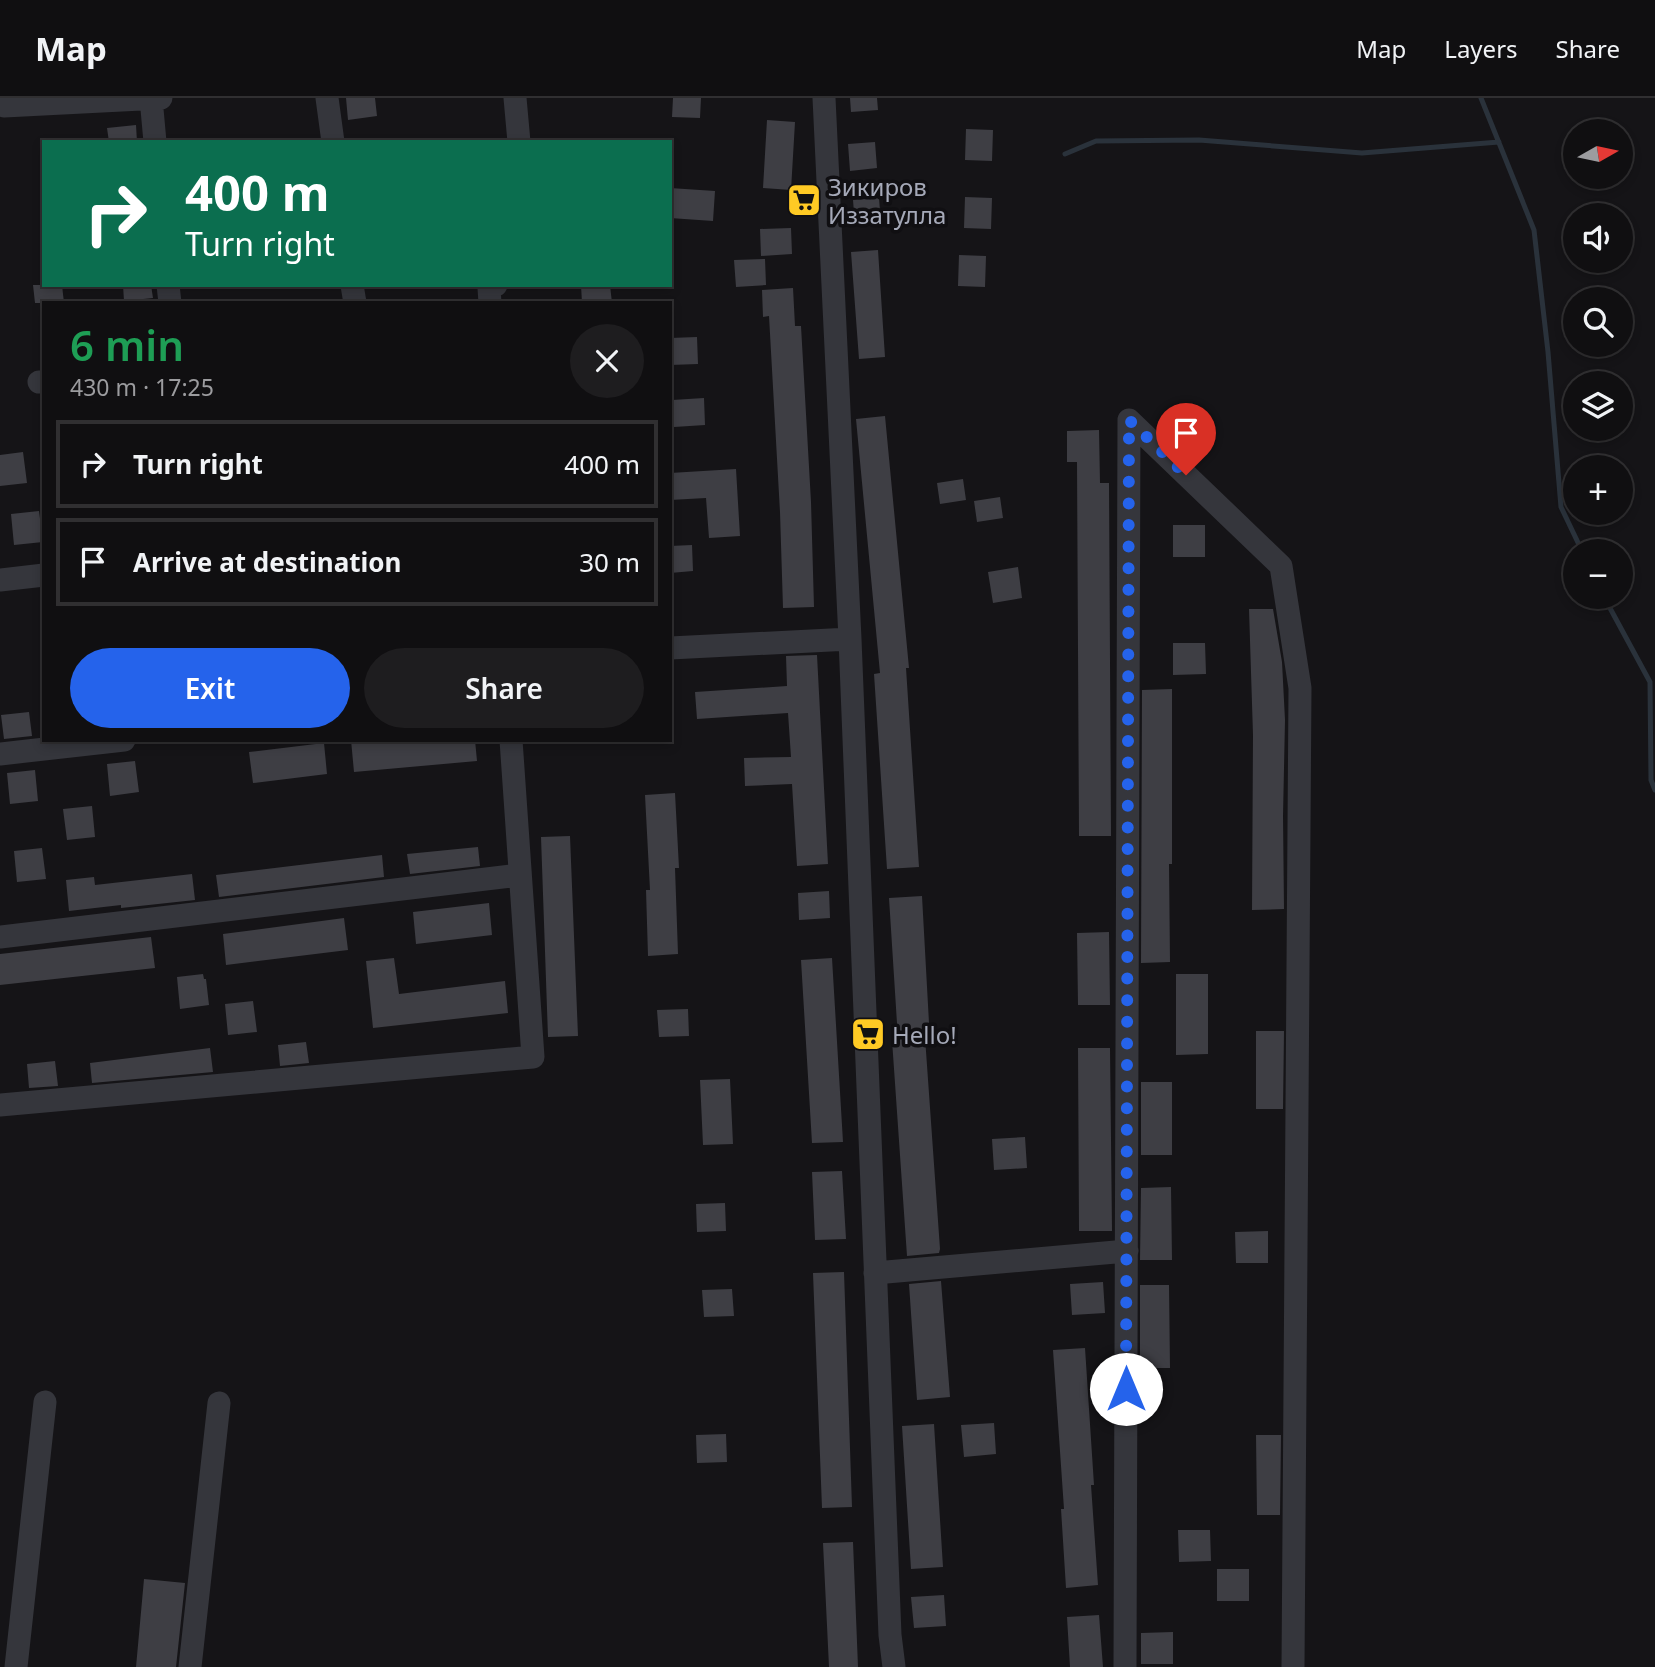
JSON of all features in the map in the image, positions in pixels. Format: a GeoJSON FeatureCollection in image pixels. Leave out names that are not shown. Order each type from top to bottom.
{"type":"FeatureCollection","features":[{"type":"Feature","properties":{"kind":"street"},"geometry":{"type":"LineString","coordinates":[[4,106],[155,98],[155,140]]}},
{"type":"Feature","properties":{"kind":"street"},"geometry":{"type":"LineString","coordinates":[[327,98],[333,140]]}},
{"type":"Feature","properties":{"kind":"street"},"geometry":{"type":"LineString","coordinates":[[515,98],[519,140]]}},
{"type":"Feature","properties":{"kind":"street"},"geometry":{"type":"LineString","coordinates":[[824,98],[850,639],[890,1634],[894,1667]]}},
{"type":"Feature","properties":{"kind":"street"},"geometry":{"type":"LineString","coordinates":[[1125,1667],[1129,420],[1281,566],[1300,688],[1293,1667]]}},
{"type":"Feature","properties":{"kind":"street"},"geometry":{"type":"LineString","coordinates":[[0,580],[42,575]]}},
{"type":"Feature","properties":{"kind":"street"},"geometry":{"type":"LineString","coordinates":[[672,648],[850,639]]}},
{"type":"Feature","properties":{"kind":"street"},"geometry":{"type":"LineString","coordinates":[[0,754],[106,742]]}},
{"type":"Feature","properties":{"kind":"street"},"geometry":{"type":"LineString","coordinates":[[0,1105],[533,1057],[511,742]]}},
{"type":"Feature","properties":{"kind":"street"},"geometry":{"type":"LineString","coordinates":[[0,937],[520,875]]}},
{"type":"Feature","properties":{"kind":"street"},"geometry":{"type":"LineString","coordinates":[[875,1273],[1127,1251]]}},
{"type":"Feature","properties":{"kind":"street"},"geometry":{"type":"LineString","coordinates":[[16,1667],[45,1402]]}},
{"type":"Feature","properties":{"kind":"street"},"geometry":{"type":"LineString","coordinates":[[190,1667],[219,1403]]}},
{"type":"Feature","properties":{"kind":"building"},"geometry":{"type":"Polygon","coordinates":[[[346,98],[375,98],[377,116],[348,120],[346,98]]]}},
{"type":"Feature","properties":{"kind":"building"},"geometry":{"type":"Polygon","coordinates":[[[673,98],[701,98],[700,118],[672,117],[673,98]]]}},
{"type":"Feature","properties":{"kind":"building"},"geometry":{"type":"Polygon","coordinates":[[[850,98],[877,98],[878,110],[851,112],[850,98]]]}},
{"type":"Feature","properties":{"kind":"building"},"geometry":{"type":"Polygon","coordinates":[[[767,120],[795,122],[791,190],[763,188],[767,120]]]}},
{"type":"Feature","properties":{"kind":"building"},"geometry":{"type":"Polygon","coordinates":[[[136,125],[137,140],[109,140],[107,128],[136,125]]]}},
{"type":"Feature","properties":{"kind":"building"},"geometry":{"type":"Polygon","coordinates":[[[966,129],[993,130],[992,161],[965,160],[966,129]]]}},
{"type":"Feature","properties":{"kind":"building"},"geometry":{"type":"Polygon","coordinates":[[[875,142],[877,168],[850,171],[848,144],[875,142]]]}},
{"type":"Feature","properties":{"kind":"building"},"geometry":{"type":"Polygon","coordinates":[[[672,188],[715,191],[713,221],[672,218],[672,188]]]}},
{"type":"Feature","properties":{"kind":"building"},"geometry":{"type":"Polygon","coordinates":[[[965,197],[992,198],[991,229],[964,228],[965,197]]]}},
{"type":"Feature","properties":{"kind":"building"},"geometry":{"type":"Polygon","coordinates":[[[879,198],[881,224],[855,226],[853,200],[879,198]]]}},
{"type":"Feature","properties":{"kind":"building"},"geometry":{"type":"Polygon","coordinates":[[[791,228],[792,254],[761,256],[760,229],[791,228]]]}},
{"type":"Feature","properties":{"kind":"building"},"geometry":{"type":"Polygon","coordinates":[[[878,250],[885,357],[859,359],[851,252],[878,250]]]}},
{"type":"Feature","properties":{"kind":"building"},"geometry":{"type":"Polygon","coordinates":[[[959,255],[986,256],[985,287],[958,286],[959,255]]]}},
{"type":"Feature","properties":{"kind":"building"},"geometry":{"type":"Polygon","coordinates":[[[765,259],[766,285],[736,287],[734,260],[765,259]]]}},
{"type":"Feature","properties":{"kind":"building"},"geometry":{"type":"Polygon","coordinates":[[[33,285],[62,287],[64,301],[35,303],[33,285]]]}},
{"type":"Feature","properties":{"kind":"building"},"geometry":{"type":"Polygon","coordinates":[[[123,287],[151,287],[153,298],[124,301],[123,287]]]}},
{"type":"Feature","properties":{"kind":"building"},"geometry":{"type":"Polygon","coordinates":[[[581,287],[610,287],[612,301],[582,301],[581,287]]]}},
{"type":"Feature","properties":{"kind":"building"},"geometry":{"type":"Polygon","coordinates":[[[793,288],[795,326],[801,326],[814,607],[783,608],[769,316],[763,317],[762,290],[793,288]]]}},
{"type":"Feature","properties":{"kind":"building"},"geometry":{"type":"Polygon","coordinates":[[[697,337],[698,364],[672,365],[672,338],[697,337]]]}},
{"type":"Feature","properties":{"kind":"building"},"geometry":{"type":"Polygon","coordinates":[[[704,398],[705,425],[674,427],[672,400],[704,398]]]}},
{"type":"Feature","properties":{"kind":"building"},"geometry":{"type":"Polygon","coordinates":[[[885,416],[909,668],[906,668],[919,867],[887,869],[874,674],[880,673],[856,419],[885,416]]]}},
{"type":"Feature","properties":{"kind":"building"},"geometry":{"type":"Polygon","coordinates":[[[1099,430],[1100,483],[1109,483],[1111,836],[1079,836],[1077,462],[1067,462],[1067,431],[1099,430]]]}},
{"type":"Feature","properties":{"kind":"building"},"geometry":{"type":"Polygon","coordinates":[[[23,452],[27,483],[0,486],[0,455],[23,452]]]}},
{"type":"Feature","properties":{"kind":"building"},"geometry":{"type":"Polygon","coordinates":[[[736,469],[740,536],[709,538],[706,498],[672,500],[672,473],[736,469]]]}},
{"type":"Feature","properties":{"kind":"building"},"geometry":{"type":"Polygon","coordinates":[[[963,479],[966,500],[940,504],[937,483],[963,479]]]}},
{"type":"Feature","properties":{"kind":"building"},"geometry":{"type":"Polygon","coordinates":[[[1000,497],[1003,518],[977,522],[974,501],[1000,497]]]}},
{"type":"Feature","properties":{"kind":"building"},"geometry":{"type":"Polygon","coordinates":[[[39,511],[42,542],[14,545],[11,514],[39,511]]]}},
{"type":"Feature","properties":{"kind":"building"},"geometry":{"type":"Polygon","coordinates":[[[1173,525],[1205,525],[1205,557],[1173,557],[1173,525]]]}},
{"type":"Feature","properties":{"kind":"building"},"geometry":{"type":"Polygon","coordinates":[[[692,545],[693,571],[672,573],[672,546],[692,545]]]}},
{"type":"Feature","properties":{"kind":"building"},"geometry":{"type":"Polygon","coordinates":[[[1018,567],[1022,598],[993,603],[988,572],[1018,567]]]}},
{"type":"Feature","properties":{"kind":"building"},"geometry":{"type":"Polygon","coordinates":[[[1249,609],[1273,609],[1282,662],[1285,720],[1284,909],[1252,910],[1253,735],[1249,609]]]}},
{"type":"Feature","properties":{"kind":"building"},"geometry":{"type":"Polygon","coordinates":[[[1173,643],[1205,643],[1206,674],[1173,675],[1173,643]]]}},
{"type":"Feature","properties":{"kind":"building"},"geometry":{"type":"Polygon","coordinates":[[[817,655],[828,864],[797,866],[792,784],[745,786],[744,758],[791,757],[788,713],[697,719],[695,692],[787,686],[786,656],[817,655]]]}},
{"type":"Feature","properties":{"kind":"building"},"geometry":{"type":"Polygon","coordinates":[[[1172,689],[1170,962],[1141,963],[1142,690],[1172,689]]]}},
{"type":"Feature","properties":{"kind":"building"},"geometry":{"type":"Polygon","coordinates":[[[29,712],[32,736],[4,739],[1,715],[29,712]]]}},
{"type":"Feature","properties":{"kind":"building"},"geometry":{"type":"Polygon","coordinates":[[[351,742],[475,742],[477,761],[354,772],[351,742]]]}},
{"type":"Feature","properties":{"kind":"building"},"geometry":{"type":"Polygon","coordinates":[[[324,743],[327,774],[253,783],[249,752],[324,743]]]}},
{"type":"Feature","properties":{"kind":"building"},"geometry":{"type":"Polygon","coordinates":[[[135,761],[139,792],[110,796],[107,764],[135,761]]]}},
{"type":"Feature","properties":{"kind":"building"},"geometry":{"type":"Polygon","coordinates":[[[35,770],[38,801],[10,804],[7,773],[35,770]]]}},
{"type":"Feature","properties":{"kind":"building"},"geometry":{"type":"Polygon","coordinates":[[[675,793],[679,868],[675,868],[678,954],[648,956],[646,890],[650,890],[645,795],[675,793]]]}},
{"type":"Feature","properties":{"kind":"building"},"geometry":{"type":"Polygon","coordinates":[[[92,806],[95,837],[67,840],[63,809],[92,806]]]}},
{"type":"Feature","properties":{"kind":"building"},"geometry":{"type":"Polygon","coordinates":[[[570,836],[578,1036],[548,1037],[541,837],[570,836]]]}},
{"type":"Feature","properties":{"kind":"building"},"geometry":{"type":"Polygon","coordinates":[[[478,847],[480,866],[410,874],[407,854],[478,847]]]}},
{"type":"Feature","properties":{"kind":"building"},"geometry":{"type":"Polygon","coordinates":[[[42,848],[46,879],[17,882],[14,851],[42,848]]]}},
{"type":"Feature","properties":{"kind":"building"},"geometry":{"type":"Polygon","coordinates":[[[382,855],[384,877],[219,897],[216,875],[382,855]]]}},
{"type":"Feature","properties":{"kind":"building"},"geometry":{"type":"Polygon","coordinates":[[[192,874],[195,900],[69,911],[66,880],[94,877],[95,885],[192,874]]]}},
{"type":"Feature","properties":{"kind":"building"},"geometry":{"type":"Polygon","coordinates":[[[829,891],[830,918],[799,920],[798,893],[829,891]]]}},
{"type":"Feature","properties":{"kind":"building"},"geometry":{"type":"Polygon","coordinates":[[[922,896],[929,1023],[924,1023],[940,1249],[939,1253],[907,1256],[892,1040],[898,1039],[889,898],[922,896]]]}},
{"type":"Feature","properties":{"kind":"building"},"geometry":{"type":"Polygon","coordinates":[[[489,903],[492,935],[416,944],[413,912],[489,903]]]}},
{"type":"Feature","properties":{"kind":"building"},"geometry":{"type":"Polygon","coordinates":[[[344,918],[348,950],[226,965],[223,934],[344,918]]]}},
{"type":"Feature","properties":{"kind":"building"},"geometry":{"type":"Polygon","coordinates":[[[1109,932],[1110,1005],[1078,1005],[1077,933],[1109,932]]]}},
{"type":"Feature","properties":{"kind":"building"},"geometry":{"type":"Polygon","coordinates":[[[151,937],[155,968],[0,985],[0,954],[151,937]]]}},
{"type":"Feature","properties":{"kind":"building"},"geometry":{"type":"Polygon","coordinates":[[[394,958],[399,994],[505,981],[508,1013],[373,1028],[366,961],[394,958]]]}},
{"type":"Feature","properties":{"kind":"building"},"geometry":{"type":"Polygon","coordinates":[[[832,958],[843,1142],[812,1143],[801,960],[832,958]]]}},
{"type":"Feature","properties":{"kind":"building"},"geometry":{"type":"Polygon","coordinates":[[[203,974],[209,1005],[180,1009],[177,977],[203,974]]]}},
{"type":"Feature","properties":{"kind":"building"},"geometry":{"type":"Polygon","coordinates":[[[1176,974],[1208,974],[1208,1054],[1176,1055],[1176,974]]]}},
{"type":"Feature","properties":{"kind":"building"},"geometry":{"type":"Polygon","coordinates":[[[253,1001],[257,1032],[228,1035],[225,1004],[253,1001]]]}},
{"type":"Feature","properties":{"kind":"building"},"geometry":{"type":"Polygon","coordinates":[[[688,1009],[689,1036],[659,1037],[657,1010],[688,1009]]]}},
{"type":"Feature","properties":{"kind":"building"},"geometry":{"type":"Polygon","coordinates":[[[1256,1031],[1284,1031],[1283,1109],[1256,1109],[1256,1031]]]}},
{"type":"Feature","properties":{"kind":"building"},"geometry":{"type":"Polygon","coordinates":[[[306,1042],[309,1063],[280,1066],[278,1045],[306,1042]]]}},
{"type":"Feature","properties":{"kind":"building"},"geometry":{"type":"Polygon","coordinates":[[[210,1048],[213,1072],[92,1083],[90,1063],[210,1048]]]}},
{"type":"Feature","properties":{"kind":"building"},"geometry":{"type":"Polygon","coordinates":[[[1078,1048],[1110,1048],[1112,1231],[1079,1231],[1078,1048]]]}},
{"type":"Feature","properties":{"kind":"building"},"geometry":{"type":"Polygon","coordinates":[[[55,1061],[58,1086],[29,1088],[27,1064],[55,1061]]]}},
{"type":"Feature","properties":{"kind":"building"},"geometry":{"type":"Polygon","coordinates":[[[730,1079],[733,1144],[703,1145],[700,1080],[730,1079]]]}},
{"type":"Feature","properties":{"kind":"building"},"geometry":{"type":"Polygon","coordinates":[[[1141,1082],[1172,1082],[1172,1155],[1141,1155],[1141,1082]]]}},
{"type":"Feature","properties":{"kind":"building"},"geometry":{"type":"Polygon","coordinates":[[[1025,1137],[1027,1168],[994,1170],[992,1139],[1025,1137]]]}},
{"type":"Feature","properties":{"kind":"building"},"geometry":{"type":"Polygon","coordinates":[[[842,1171],[846,1239],[815,1240],[812,1172],[842,1171]]]}},
{"type":"Feature","properties":{"kind":"building"},"geometry":{"type":"Polygon","coordinates":[[[1171,1187],[1172,1260],[1140,1260],[1141,1188],[1171,1187]]]}},
{"type":"Feature","properties":{"kind":"building"},"geometry":{"type":"Polygon","coordinates":[[[725,1203],[726,1231],[697,1232],[696,1204],[725,1203]]]}},
{"type":"Feature","properties":{"kind":"building"},"geometry":{"type":"Polygon","coordinates":[[[1268,1231],[1268,1263],[1236,1263],[1235,1232],[1268,1231]]]}},
{"type":"Feature","properties":{"kind":"building"},"geometry":{"type":"Polygon","coordinates":[[[844,1272],[852,1507],[822,1508],[813,1273],[844,1272]]]}},
{"type":"Feature","properties":{"kind":"building"},"geometry":{"type":"Polygon","coordinates":[[[941,1281],[950,1397],[917,1400],[909,1284],[941,1281]]]}},
{"type":"Feature","properties":{"kind":"building"},"geometry":{"type":"Polygon","coordinates":[[[1103,1282],[1105,1313],[1072,1315],[1070,1284],[1103,1282]]]}},
{"type":"Feature","properties":{"kind":"building"},"geometry":{"type":"Polygon","coordinates":[[[1140,1285],[1169,1285],[1170,1368],[1140,1368],[1140,1285]]]}},
{"type":"Feature","properties":{"kind":"building"},"geometry":{"type":"Polygon","coordinates":[[[732,1289],[734,1316],[704,1317],[702,1290],[732,1289]]]}},
{"type":"Feature","properties":{"kind":"building"},"geometry":{"type":"Polygon","coordinates":[[[1085,1348],[1098,1585],[1066,1588],[1061,1509],[1064,1509],[1053,1350],[1085,1348]]]}},
{"type":"Feature","properties":{"kind":"building"},"geometry":{"type":"Polygon","coordinates":[[[994,1423],[996,1454],[964,1457],[961,1425],[994,1423]]]}},
{"type":"Feature","properties":{"kind":"building"},"geometry":{"type":"Polygon","coordinates":[[[934,1424],[943,1567],[911,1569],[902,1426],[934,1424]]]}},
{"type":"Feature","properties":{"kind":"building"},"geometry":{"type":"Polygon","coordinates":[[[726,1434],[727,1462],[697,1463],[696,1435],[726,1434]]]}},
{"type":"Feature","properties":{"kind":"building"},"geometry":{"type":"Polygon","coordinates":[[[1256,1435],[1281,1435],[1280,1515],[1257,1515],[1256,1435]]]}},
{"type":"Feature","properties":{"kind":"building"},"geometry":{"type":"Polygon","coordinates":[[[1178,1530],[1210,1530],[1211,1561],[1179,1562],[1178,1530]]]}},
{"type":"Feature","properties":{"kind":"building"},"geometry":{"type":"Polygon","coordinates":[[[853,1542],[858,1667],[829,1667],[823,1543],[853,1542]]]}},
{"type":"Feature","properties":{"kind":"building"},"geometry":{"type":"Polygon","coordinates":[[[1217,1569],[1249,1569],[1249,1601],[1217,1601],[1217,1569]]]}},
{"type":"Feature","properties":{"kind":"building"},"geometry":{"type":"Polygon","coordinates":[[[144,1579],[185,1583],[176,1667],[136,1667],[144,1579]]]}},
{"type":"Feature","properties":{"kind":"building"},"geometry":{"type":"Polygon","coordinates":[[[944,1595],[946,1626],[914,1628],[911,1597],[944,1595]]]}},
{"type":"Feature","properties":{"kind":"building"},"geometry":{"type":"Polygon","coordinates":[[[1099,1615],[1103,1667],[1070,1667],[1067,1617],[1099,1615]]]}},
{"type":"Feature","properties":{"kind":"building"},"geometry":{"type":"Polygon","coordinates":[[[1173,1632],[1173,1664],[1141,1664],[1141,1633],[1173,1632]]]}},
{"type":"Feature","properties":{"kind":"waterway"},"geometry":{"type":"LineString","coordinates":[[1481,98],[1534,230],[1561,507],[1576,539]]}},
{"type":"Feature","properties":{"kind":"waterway"},"geometry":{"type":"LineString","coordinates":[[1065,154],[1096,141],[1199,140],[1362,153],[1499,142]]}},
{"type":"Feature","properties":{"kind":"waterway"},"geometry":{"type":"LineString","coordinates":[[1610,609],[1650,682],[1651,780],[1655,790]]}},
{"type":"Feature","properties":{"kind":"place","name":"Зикиров Иззатулла"},"geometry":{"type":"Point","coordinates":[804,200]}},
{"type":"Feature","properties":{"kind":"place","name":"Hello!"},"geometry":{"type":"Point","coordinates":[868,1034]}},
{"type":"Feature","properties":{"kind":"route"},"geometry":{"type":"LineString","coordinates":[[1126,1389],[1129,420],[1186,475]]}}]}
